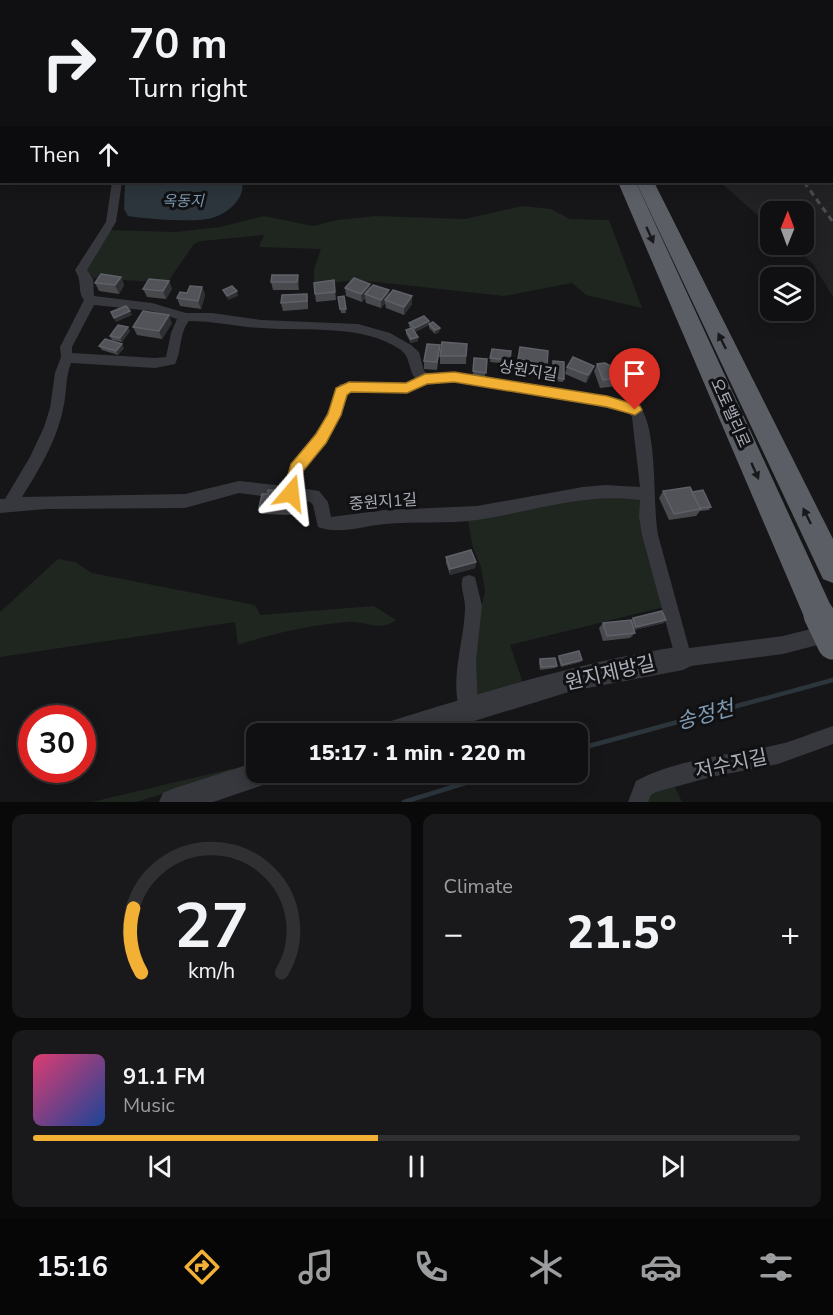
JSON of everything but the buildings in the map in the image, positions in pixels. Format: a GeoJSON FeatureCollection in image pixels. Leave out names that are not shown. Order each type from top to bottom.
{"type":"FeatureCollection","features":[{"type":"Feature","properties":{"kind":"highway","name":"오토밸리로"},"geometry":{"type":"LineString","coordinates":[[627,183],[826,623],[833,644]]}},
{"type":"Feature","properties":{"kind":"highway","name":"오토밸리로"},"geometry":{"type":"LineString","coordinates":[[645,183],[833,568]]}},
{"type":"Feature","properties":{"kind":"highway"},"geometry":{"type":"LineString","coordinates":[[654,183],[676,245]]}},
{"type":"Feature","properties":{"kind":"street"},"geometry":{"type":"LineString","coordinates":[[117,183],[115,209],[111,222],[87,257],[81,270],[87,279],[86,294],[90,300],[152,307],[186,317],[212,317],[261,324],[345,326],[373,332],[386,336],[412,351],[418,373],[425,379]]}},
{"type":"Feature","properties":{"kind":"street"},"geometry":{"type":"LineString","coordinates":[[4,506],[23,484],[44,444],[56,414],[63,368],[68,358],[66,347],[90,300]]}},
{"type":"Feature","properties":{"kind":"street"},"geometry":{"type":"LineString","coordinates":[[68,358],[155,363],[170,361],[173,357],[180,324],[186,317]]}},
{"type":"Feature","properties":{"kind":"street","name":"상원지길"},"geometry":{"type":"LineString","coordinates":[[291,493],[297,469],[328,427],[341,392],[345,388],[407,388],[425,379],[454,377],[576,396],[633,408],[639,415],[648,481],[646,494],[650,535],[683,658]]}},
{"type":"Feature","properties":{"kind":"street","name":"중원지1길"},"geometry":{"type":"LineString","coordinates":[[4,506],[193,500],[239,487],[318,498],[321,519],[326,524],[384,518],[480,513],[560,497],[627,491],[646,494]]}},
{"type":"Feature","properties":{"kind":"street"},"geometry":{"type":"LineString","coordinates":[[469,584],[474,595],[475,608],[467,662],[466,695],[469,710]]}},
{"type":"Feature","properties":{"kind":"street","name":"원지제방길"},"geometry":{"type":"LineString","coordinates":[[427,723],[632,665],[783,645],[826,623]]}},
{"type":"Feature","properties":{"kind":"street","name":"저수지길"},"geometry":{"type":"LineString","coordinates":[[638,802],[643,788],[652,783],[711,767],[778,754],[833,735]]}},
{"type":"Feature","properties":{"kind":"street"},"geometry":{"type":"LineString","coordinates":[[172,802],[246,778]]}},
{"type":"Feature","properties":{"kind":"shaded area"},"geometry":{"type":"Polygon","coordinates":[[[721,183],[830,183],[833,187],[833,297],[813,264],[803,255],[814,255],[814,201],[760,201],[760,217],[721,183]]]}},
{"type":"Feature","properties":{"kind":"shaded area"},"geometry":{"type":"Polygon","coordinates":[[[522,206],[551,209],[570,219],[609,220],[642,308],[586,295],[572,283],[504,296],[357,280],[314,285],[314,269],[321,249],[259,247],[264,235],[201,241],[194,244],[167,283],[94,278],[85,270],[109,230],[176,232],[220,227],[264,216],[313,226],[337,220],[375,216],[465,219],[522,206]]]}},
{"type":"Feature","properties":{"kind":"shaded area"},"geometry":{"type":"Polygon","coordinates":[[[597,496],[641,499],[664,607],[510,645],[523,683],[476,696],[473,644],[485,591],[467,516],[597,496]]]}},
{"type":"Feature","properties":{"kind":"shaded area"},"geometry":{"type":"Polygon","coordinates":[[[58,559],[75,562],[92,573],[255,605],[260,615],[374,606],[396,620],[384,626],[355,622],[320,625],[279,633],[238,645],[235,622],[0,657],[0,612],[58,559]]]}},
{"type":"Feature","properties":{"kind":"shaded area"},"geometry":{"type":"Polygon","coordinates":[[[235,768],[225,775],[136,802],[92,802],[235,768]]]}},
{"type":"Feature","properties":{"kind":"shaded area"},"geometry":{"type":"Polygon","coordinates":[[[672,781],[682,802],[643,802],[644,797],[672,781]]]}},
{"type":"Feature","properties":{"kind":"water","name":"옥동지"},"geometry":{"type":"Polygon","coordinates":[[[125,183],[242,183],[241,195],[233,206],[208,219],[168,220],[128,216],[124,209],[125,183]]]}},
{"type":"Feature","properties":{"kind":"waterway","name":"송정천"},"geometry":{"type":"LineString","coordinates":[[588,746],[833,680]]}},
{"type":"Feature","properties":{"kind":"waterway","name":"송정천"},"geometry":{"type":"LineString","coordinates":[[404,802],[465,783]]}},
{"type":"Feature","properties":{"kind":"railway"},"geometry":{"type":"LineString","coordinates":[[805,183],[833,222]]}},
{"type":"Feature","properties":{"kind":"route"},"geometry":{"type":"LineString","coordinates":[[291,493],[297,469],[328,427],[341,392],[349,387],[407,388],[422,383],[425,379],[454,377],[565,394],[635,410]]}}]}
